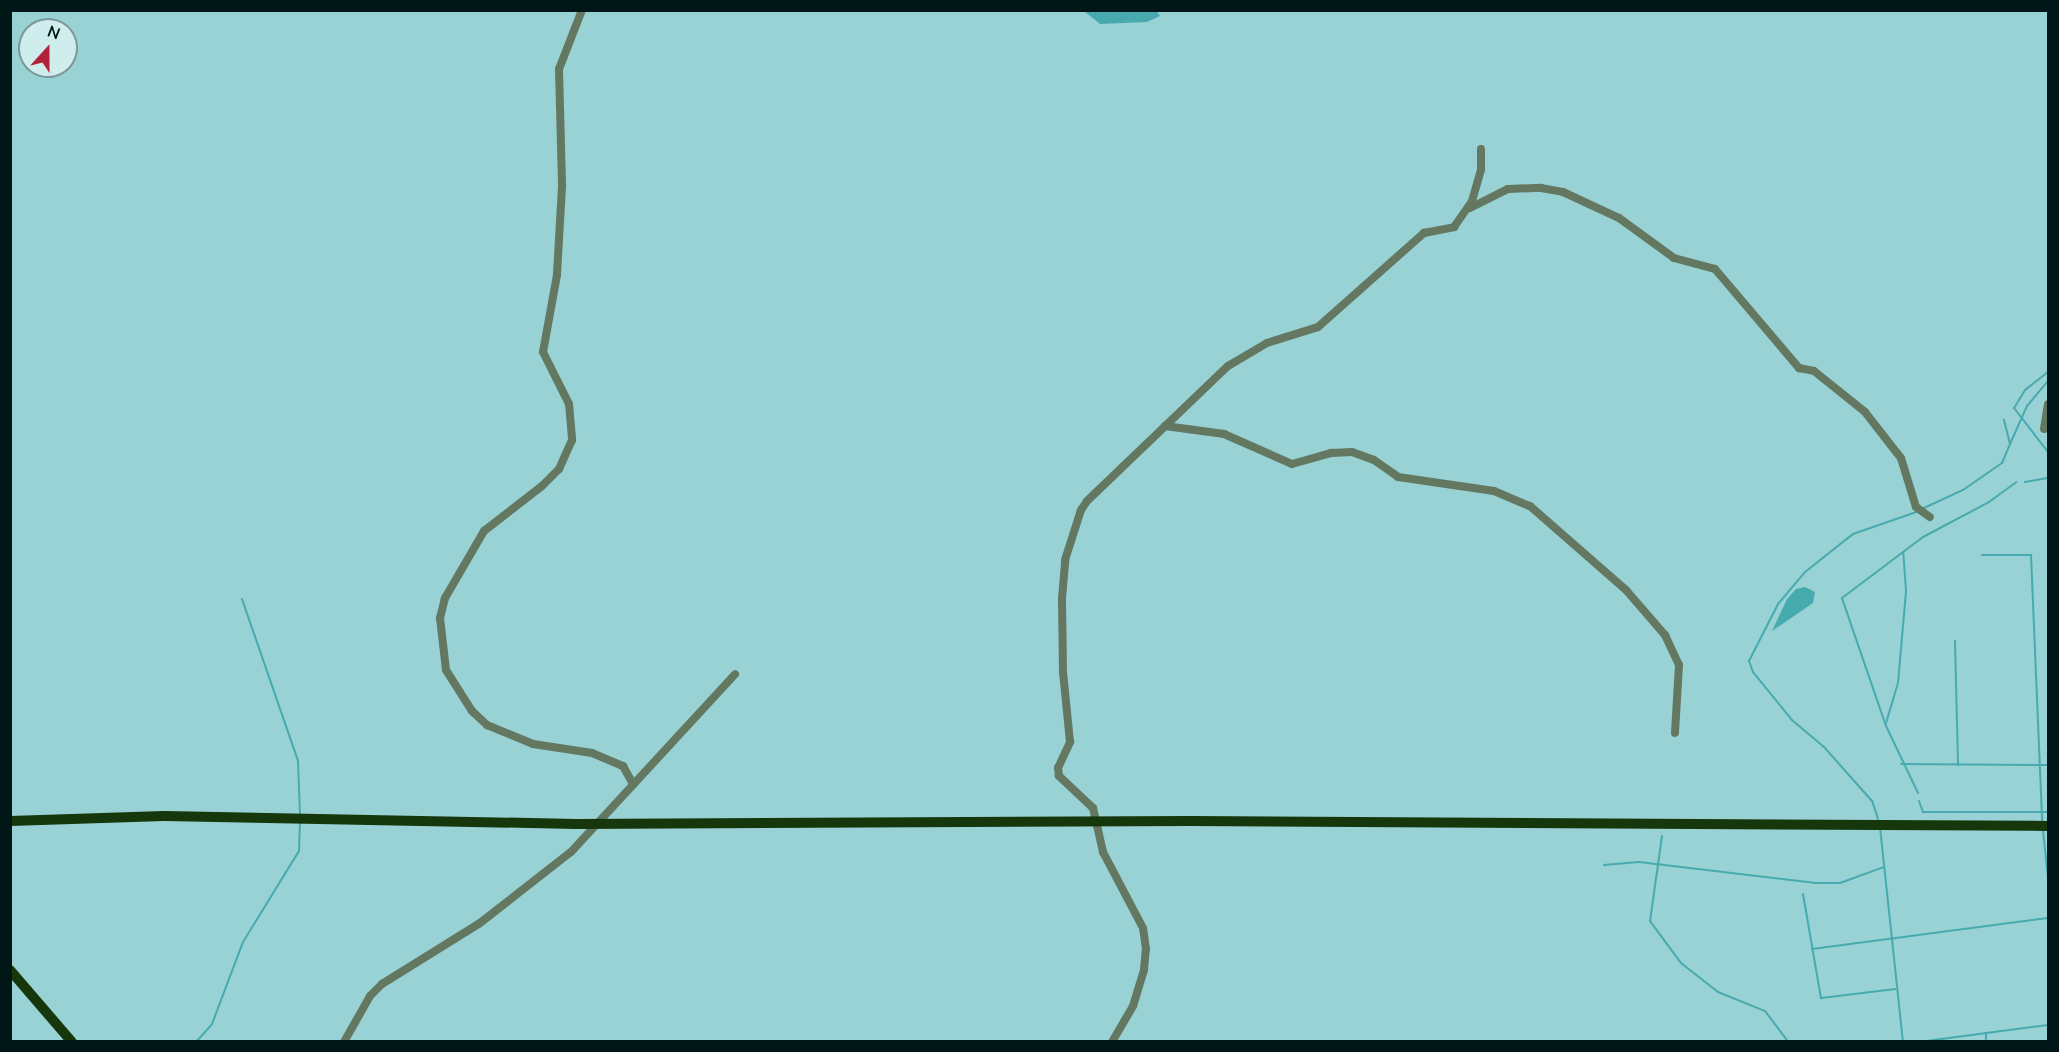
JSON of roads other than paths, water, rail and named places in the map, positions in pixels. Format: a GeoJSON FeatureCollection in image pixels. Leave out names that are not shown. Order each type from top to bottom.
{"type":"FeatureCollection","features":[{"type":"Feature","properties":{"kind":"main road"},"geometry":{"type":"LineString","coordinates":[[10,821],[164,816],[599,824],[1098,821],[2049,826]]}},
{"type":"Feature","properties":{"kind":"main road"},"geometry":{"type":"LineString","coordinates":[[10,970],[72,1041]]}},
{"type":"Feature","properties":{"kind":"street"},"geometry":{"type":"LineString","coordinates":[[582,10],[559,69],[561,187],[557,275],[543,352],[569,404],[572,440],[559,469],[542,486],[484,531],[445,598],[441,625],[446,670],[472,711],[487,725],[533,744],[592,753],[623,766],[632,782]]}},
{"type":"Feature","properties":{"kind":"street"},"geometry":{"type":"LineString","coordinates":[[1112,1041],[1139,989],[1145,939],[1137,915],[1103,852],[1098,821],[1086,798],[1059,776],[1058,768],[1070,742],[1063,672],[1065,560],[1087,501],[1228,366],[1268,343],[1318,327],[1424,233],[1454,227],[1467,210],[1481,169],[1481,149]]}},
{"type":"Feature","properties":{"kind":"street"},"geometry":{"type":"LineString","coordinates":[[1467,210],[1508,189],[1541,188],[1563,192],[1619,218],[1674,258],[1715,268],[1799,368],[1814,371],[1865,412],[1901,458],[1916,507],[1930,517]]}},
{"type":"Feature","properties":{"kind":"street"},"geometry":{"type":"LineString","coordinates":[[2044,429],[2049,404]]}},
{"type":"Feature","properties":{"kind":"street"},"geometry":{"type":"LineString","coordinates":[[1165,426],[1224,434],[1292,464],[1330,453],[1352,452],[1374,460],[1398,477],[1494,491],[1530,506],[1626,590],[1665,635],[1679,665],[1674,733]]}},
{"type":"Feature","properties":{"kind":"street"},"geometry":{"type":"LineString","coordinates":[[344,1041],[370,996],[382,984],[480,923],[571,852],[599,824],[632,782],[735,674]]}},
{"type":"Feature","properties":{"kind":"water"},"geometry":{"type":"Polygon","coordinates":[[[1084,11],[1157,11],[1160,16],[1147,22],[1100,24],[1084,11]]]}},
{"type":"Feature","properties":{"kind":"water"},"geometry":{"type":"Polygon","coordinates":[[[1805,587],[1815,592],[1813,603],[1772,631],[1787,599],[1796,589],[1805,587]]]}},
{"type":"Feature","properties":{"kind":"waterway"},"geometry":{"type":"LineString","coordinates":[[2048,372],[2025,390],[2014,408],[2048,452]]}},
{"type":"Feature","properties":{"kind":"waterway"},"geometry":{"type":"LineString","coordinates":[[2010,444],[2027,406],[2048,381]]}},
{"type":"Feature","properties":{"kind":"waterway"},"geometry":{"type":"LineString","coordinates":[[1924,508],[1963,490],[2002,463],[2010,444],[2004,420]]}},
{"type":"Feature","properties":{"kind":"waterway"},"geometry":{"type":"LineString","coordinates":[[2025,482],[2048,478]]}},
{"type":"Feature","properties":{"kind":"waterway"},"geometry":{"type":"LineString","coordinates":[[1918,793],[1886,726],[1842,598],[1923,537],[1989,502],[2017,482]]}},
{"type":"Feature","properties":{"kind":"waterway"},"geometry":{"type":"LineString","coordinates":[[1879,822],[1872,801],[1824,747],[1792,720],[1753,672],[1749,661],[1778,604],[1805,572],[1853,534],[1916,512]]}},
{"type":"Feature","properties":{"kind":"waterway"},"geometry":{"type":"LineString","coordinates":[[1886,723],[1898,683],[1906,591],[1903,552]]}},
{"type":"Feature","properties":{"kind":"waterway"},"geometry":{"type":"LineString","coordinates":[[1982,555],[2031,555],[2042,822]]}},
{"type":"Feature","properties":{"kind":"waterway"},"geometry":{"type":"LineString","coordinates":[[242,599],[298,761],[300,815]]}},
{"type":"Feature","properties":{"kind":"waterway"},"geometry":{"type":"LineString","coordinates":[[1955,641],[1958,765]]}},
{"type":"Feature","properties":{"kind":"waterway"},"geometry":{"type":"LineString","coordinates":[[1901,764],[2048,765]]}},
{"type":"Feature","properties":{"kind":"waterway"},"geometry":{"type":"LineString","coordinates":[[1919,801],[1923,812],[2048,812]]}},
{"type":"Feature","properties":{"kind":"waterway"},"geometry":{"type":"LineString","coordinates":[[196,1042],[212,1024],[243,942],[299,851],[300,823]]}},
{"type":"Feature","properties":{"kind":"waterway"},"geometry":{"type":"LineString","coordinates":[[1880,827],[1903,1042]]}},
{"type":"Feature","properties":{"kind":"waterway"},"geometry":{"type":"LineString","coordinates":[[2043,830],[2048,878]]}},
{"type":"Feature","properties":{"kind":"waterway"},"geometry":{"type":"LineString","coordinates":[[1662,836],[1650,921],[1681,963],[1718,992],[1765,1011],[1788,1042]]}},
{"type":"Feature","properties":{"kind":"waterway"},"geometry":{"type":"LineString","coordinates":[[1604,865],[1639,862],[1814,883],[1840,883],[1884,867]]}},
{"type":"Feature","properties":{"kind":"waterway"},"geometry":{"type":"LineString","coordinates":[[1803,894],[1821,998],[1895,989]]}},
{"type":"Feature","properties":{"kind":"waterway"},"geometry":{"type":"LineString","coordinates":[[1812,949],[2048,918]]}},
{"type":"Feature","properties":{"kind":"waterway"},"geometry":{"type":"LineString","coordinates":[[1986,1042],[1986,1033],[2048,1025]]}},
{"type":"Feature","properties":{"kind":"waterway"},"geometry":{"type":"LineString","coordinates":[[1919,1042],[1986,1033]]}}]}
